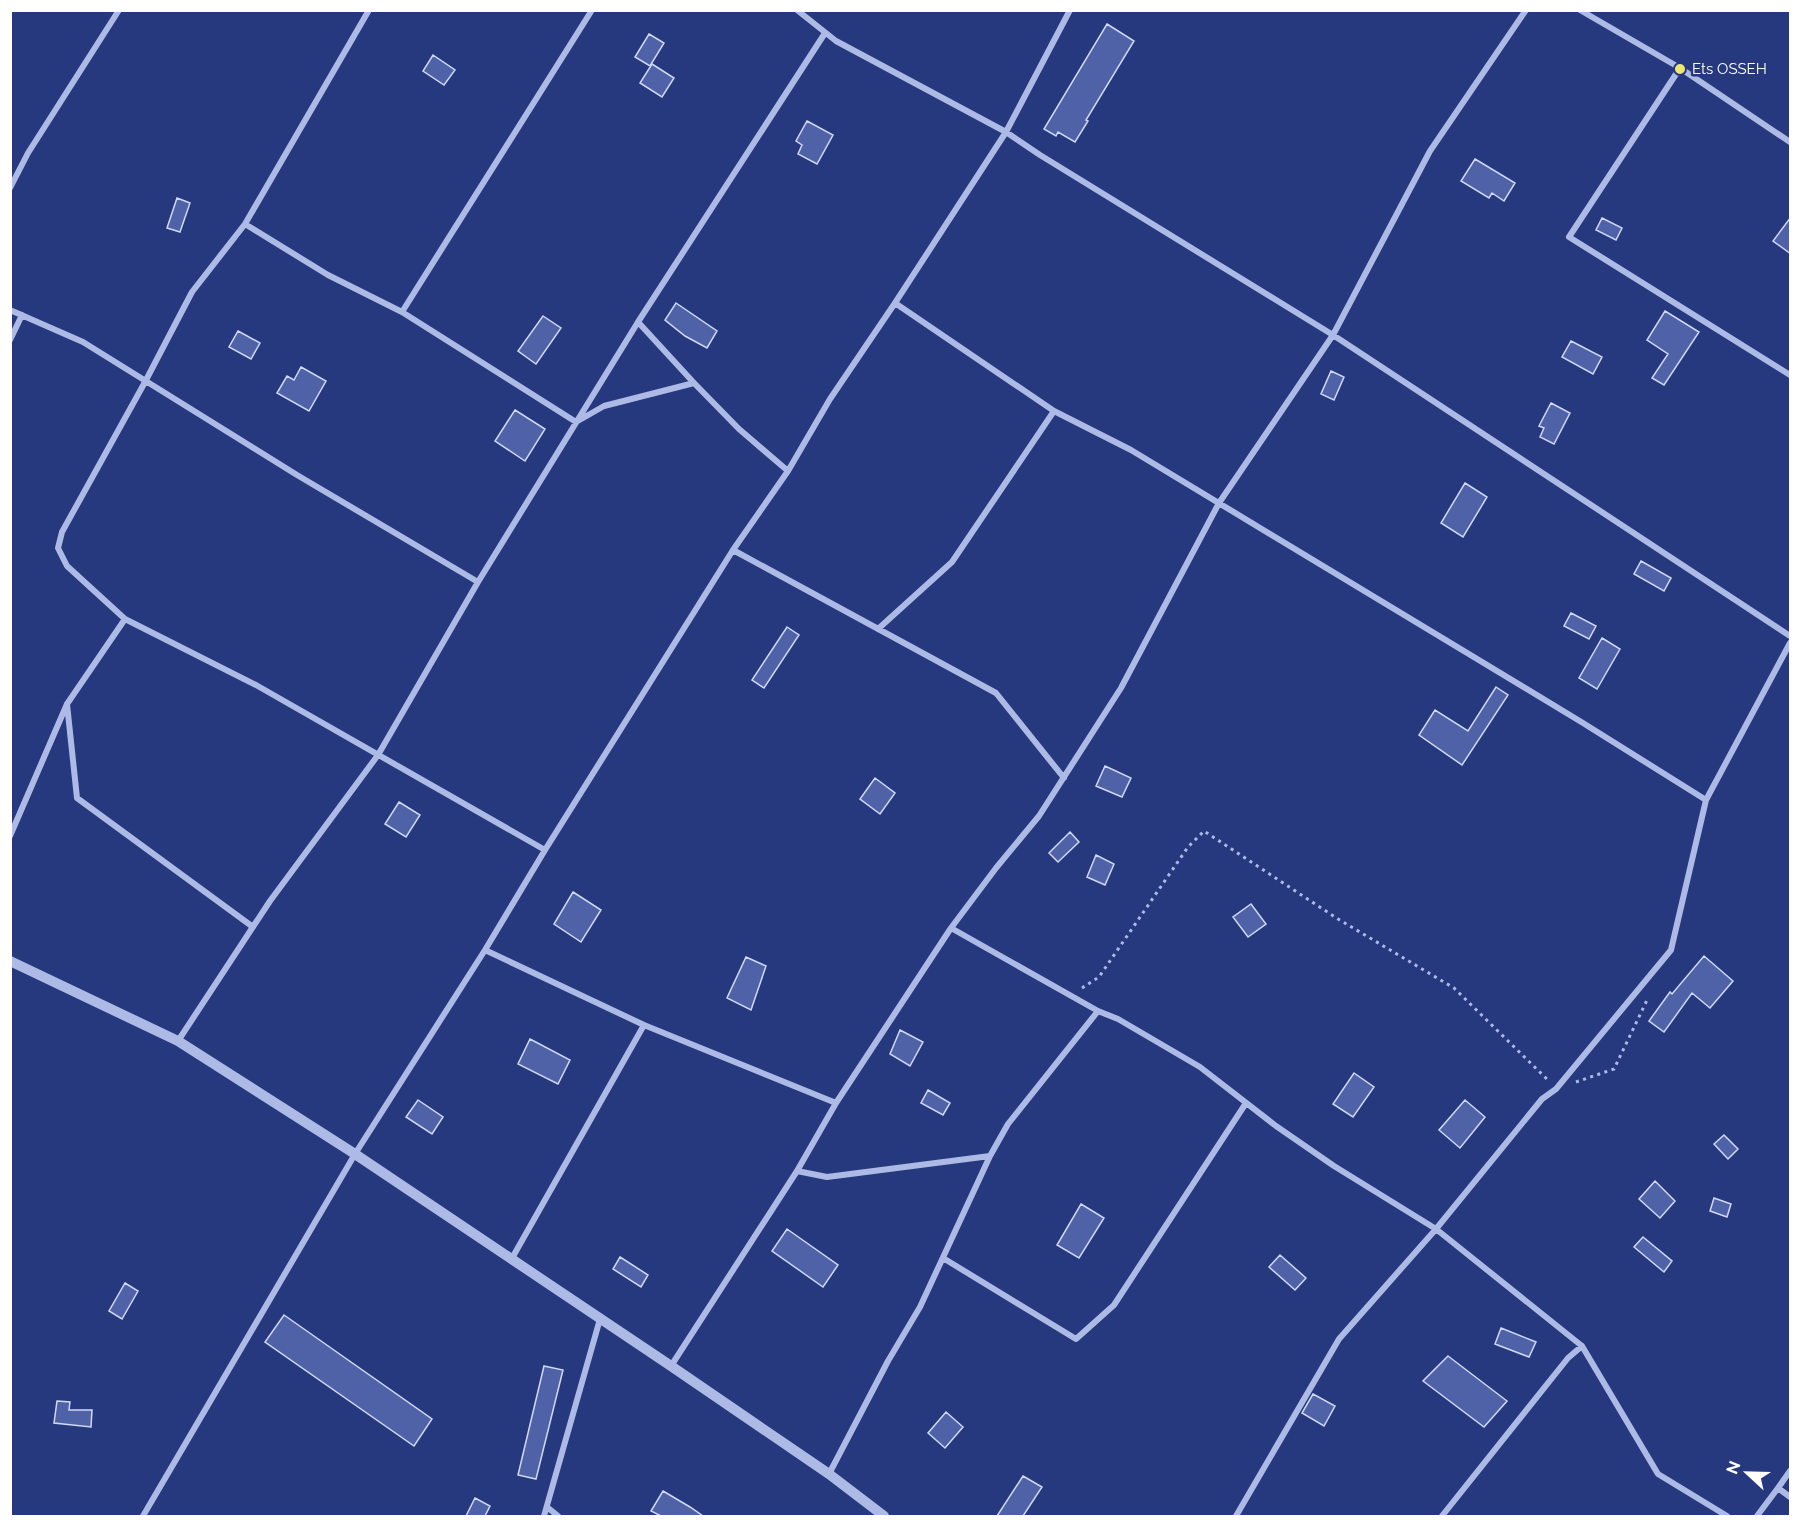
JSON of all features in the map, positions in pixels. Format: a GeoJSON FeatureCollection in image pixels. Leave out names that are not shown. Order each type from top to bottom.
{"type":"FeatureCollection","features":[{"type":"Feature","properties":{"kind":"street"},"geometry":{"type":"LineString","coordinates":[[10,188],[28,153],[119,10]]}},
{"type":"Feature","properties":{"kind":"street"},"geometry":{"type":"LineString","coordinates":[[369,10],[245,224],[192,292],[62,532],[58,548],[67,566],[125,619],[256,685],[545,850]]}},
{"type":"Feature","properties":{"kind":"street"},"geometry":{"type":"LineString","coordinates":[[402,312],[592,10]]}},
{"type":"Feature","properties":{"kind":"street"},"geometry":{"type":"LineString","coordinates":[[797,10],[825,33],[1006,132],[1333,335],[1791,636]]}},
{"type":"Feature","properties":{"kind":"street"},"geometry":{"type":"LineString","coordinates":[[144,1516],[355,1154],[734,550],[788,471],[830,399],[1006,132],[1070,10]]}},
{"type":"Feature","properties":{"kind":"street"},"geometry":{"type":"LineString","coordinates":[[671,1366],[796,1171],[836,1103],[951,928],[1039,816],[1121,688],[1219,503],[1333,335],[1430,150],[1526,10]]}},
{"type":"Feature","properties":{"kind":"street"},"geometry":{"type":"LineString","coordinates":[[1580,10],[1680,68],[1791,142]]}},
{"type":"Feature","properties":{"kind":"street"},"geometry":{"type":"LineString","coordinates":[[178,1041],[270,901],[378,755],[478,582],[576,422],[825,33]]}},
{"type":"Feature","properties":{"kind":"street"},"geometry":{"type":"LineString","coordinates":[[1680,68],[1569,237],[1791,375]]}},
{"type":"Feature","properties":{"kind":"street"},"geometry":{"type":"LineString","coordinates":[[245,224],[328,275],[402,312],[576,422]]}},
{"type":"Feature","properties":{"kind":"street"},"geometry":{"type":"LineString","coordinates":[[895,303],[1054,411],[1131,450],[1583,723],[1706,800]]}},
{"type":"Feature","properties":{"kind":"street"},"geometry":{"type":"LineString","coordinates":[[10,310],[82,342],[297,475],[478,582]]}},
{"type":"Feature","properties":{"kind":"street"},"geometry":{"type":"LineString","coordinates":[[10,340],[22,315]]}},
{"type":"Feature","properties":{"kind":"street"},"geometry":{"type":"LineString","coordinates":[[638,322],[739,429],[788,471]]}},
{"type":"Feature","properties":{"kind":"street"},"geometry":{"type":"LineString","coordinates":[[576,422],[604,406],[694,383]]}},
{"type":"Feature","properties":{"kind":"street"},"geometry":{"type":"LineString","coordinates":[[878,629],[952,562],[1054,411]]}},
{"type":"Feature","properties":{"kind":"street"},"geometry":{"type":"LineString","coordinates":[[734,550],[996,693],[1064,778]]}},
{"type":"Feature","properties":{"kind":"street"},"geometry":{"type":"LineString","coordinates":[[10,836],[67,704],[125,619]]}},
{"type":"Feature","properties":{"kind":"street"},"geometry":{"type":"LineString","coordinates":[[1236,1516],[1339,1339],[1436,1229],[1542,1099],[1556,1089],[1671,950],[1706,800],[1791,643]]}},
{"type":"Feature","properties":{"kind":"street"},"geometry":{"type":"LineString","coordinates":[[67,704],[76,798],[253,927]]}},
{"type":"Feature","properties":{"kind":"street"},"geometry":{"type":"LineString","coordinates":[[951,928],[1098,1011],[1118,1019],[1200,1067],[1334,1166],[1436,1229],[1582,1346],[1658,1474],[1727,1516]]}},
{"type":"Feature","properties":{"kind":"street"},"geometry":{"type":"LineString","coordinates":[[485,950],[644,1025],[836,1103]]}},
{"type":"Feature","properties":{"kind":"street"},"geometry":{"type":"LineString","coordinates":[[10,961],[178,1041],[355,1154],[671,1366],[829,1474],[884,1516]]}},
{"type":"Feature","properties":{"kind":"street"},"geometry":{"type":"LineString","coordinates":[[829,1474],[888,1361],[920,1307],[990,1156],[1008,1124],[1098,1011]]}},
{"type":"Feature","properties":{"kind":"street"},"geometry":{"type":"LineString","coordinates":[[511,1260],[644,1025]]}},
{"type":"Feature","properties":{"kind":"street"},"geometry":{"type":"LineString","coordinates":[[943,1258],[1076,1339],[1114,1305],[1246,1102]]}},
{"type":"Feature","properties":{"kind":"street"},"geometry":{"type":"LineString","coordinates":[[796,1171],[827,1177],[990,1156]]}},
{"type":"Feature","properties":{"kind":"street"},"geometry":{"type":"LineString","coordinates":[[544,1516],[600,1319]]}},
{"type":"Feature","properties":{"kind":"street"},"geometry":{"type":"LineString","coordinates":[[1442,1516],[1568,1358],[1582,1346]]}},
{"type":"Feature","properties":{"kind":"street"},"geometry":{"type":"LineString","coordinates":[[1757,1516],[1791,1471]]}},
{"type":"Feature","properties":{"kind":"street"},"geometry":{"type":"LineString","coordinates":[[1778,1488],[1791,1497]]}},
{"type":"Feature","properties":{"kind":"street"},"geometry":{"type":"LineString","coordinates":[[547,1507],[558,1516]]}},
{"type":"Feature","properties":{"kind":"path"},"geometry":{"type":"LineString","coordinates":[[1071,996],[1099,977],[1188,847],[1204,831],[1338,919],[1454,988],[1556,1089],[1614,1069],[1650,994]]}},
{"type":"Feature","properties":{"kind":"building"},"geometry":{"type":"Polygon","coordinates":[[[1107,24],[1134,41],[1075,142],[1058,132],[1056,136],[1044,129],[1107,24]]]}},
{"type":"Feature","properties":{"kind":"building"},"geometry":{"type":"Polygon","coordinates":[[[649,34],[664,43],[650,66],[635,57],[649,34]]]}},
{"type":"Feature","properties":{"kind":"building"},"geometry":{"type":"Polygon","coordinates":[[[433,55],[455,70],[444,85],[423,71],[433,55]]]}},
{"type":"Feature","properties":{"kind":"building"},"geometry":{"type":"Polygon","coordinates":[[[652,64],[674,78],[662,97],[640,83],[652,64]]]}},
{"type":"Feature","properties":{"kind":"building"},"geometry":{"type":"Polygon","coordinates":[[[807,121],[833,135],[817,164],[798,154],[802,145],[796,141],[807,121]]]}},
{"type":"Feature","properties":{"kind":"building"},"geometry":{"type":"Polygon","coordinates":[[[1475,159],[1515,183],[1504,201],[1492,193],[1489,198],[1461,181],[1475,159]]]}},
{"type":"Feature","properties":{"kind":"building"},"geometry":{"type":"Polygon","coordinates":[[[177,198],[190,203],[180,232],[167,228],[177,198]]]}},
{"type":"Feature","properties":{"kind":"building"},"geometry":{"type":"Polygon","coordinates":[[[1791,217],[1791,254],[1773,241],[1791,217]]]}},
{"type":"Feature","properties":{"kind":"building"},"geometry":{"type":"Polygon","coordinates":[[[1602,218],[1622,228],[1616,240],[1596,230],[1602,218]]]}},
{"type":"Feature","properties":{"kind":"building"},"geometry":{"type":"Polygon","coordinates":[[[676,303],[717,331],[707,348],[685,336],[665,320],[676,303]]]}},
{"type":"Feature","properties":{"kind":"building"},"geometry":{"type":"Polygon","coordinates":[[[1665,311],[1699,332],[1664,385],[1652,378],[1668,354],[1647,340],[1665,311]]]}},
{"type":"Feature","properties":{"kind":"building"},"geometry":{"type":"Polygon","coordinates":[[[543,316],[561,328],[536,364],[518,351],[543,316]]]}},
{"type":"Feature","properties":{"kind":"building"},"geometry":{"type":"Polygon","coordinates":[[[238,331],[260,343],[251,359],[229,347],[238,331]]]}},
{"type":"Feature","properties":{"kind":"building"},"geometry":{"type":"Polygon","coordinates":[[[1571,341],[1602,357],[1593,374],[1562,357],[1571,341]]]}},
{"type":"Feature","properties":{"kind":"building"},"geometry":{"type":"Polygon","coordinates":[[[301,367],[326,381],[309,411],[277,393],[287,376],[294,380],[301,367]]]}},
{"type":"Feature","properties":{"kind":"building"},"geometry":{"type":"Polygon","coordinates":[[[1331,371],[1344,377],[1334,400],[1321,394],[1331,371]]]}},
{"type":"Feature","properties":{"kind":"building"},"geometry":{"type":"Polygon","coordinates":[[[1551,403],[1570,413],[1554,444],[1540,437],[1544,428],[1539,426],[1551,403]]]}},
{"type":"Feature","properties":{"kind":"building"},"geometry":{"type":"Polygon","coordinates":[[[515,410],[545,429],[525,461],[495,441],[515,410]]]}},
{"type":"Feature","properties":{"kind":"building"},"geometry":{"type":"Polygon","coordinates":[[[1465,483],[1487,497],[1463,537],[1441,523],[1465,483]]]}},
{"type":"Feature","properties":{"kind":"building"},"geometry":{"type":"Polygon","coordinates":[[[1641,561],[1671,578],[1664,591],[1634,574],[1641,561]]]}},
{"type":"Feature","properties":{"kind":"building"},"geometry":{"type":"Polygon","coordinates":[[[1571,613],[1596,626],[1589,639],[1564,626],[1571,613]]]}},
{"type":"Feature","properties":{"kind":"building"},"geometry":{"type":"Polygon","coordinates":[[[787,627],[799,635],[764,688],[752,680],[787,627]]]}},
{"type":"Feature","properties":{"kind":"building"},"geometry":{"type":"Polygon","coordinates":[[[1602,638],[1620,649],[1597,689],[1579,678],[1602,638]]]}},
{"type":"Feature","properties":{"kind":"building"},"geometry":{"type":"Polygon","coordinates":[[[1496,687],[1508,695],[1462,765],[1419,735],[1435,710],[1468,731],[1496,687]]]}},
{"type":"Feature","properties":{"kind":"building"},"geometry":{"type":"Polygon","coordinates":[[[1105,766],[1131,778],[1122,797],[1096,786],[1105,766]]]}},
{"type":"Feature","properties":{"kind":"building"},"geometry":{"type":"Polygon","coordinates":[[[875,778],[895,793],[880,814],[860,799],[875,778]]]}},
{"type":"Feature","properties":{"kind":"building"},"geometry":{"type":"Polygon","coordinates":[[[399,802],[420,815],[406,837],[385,824],[399,802]]]}},
{"type":"Feature","properties":{"kind":"building"},"geometry":{"type":"Polygon","coordinates":[[[1070,832],[1079,842],[1058,862],[1049,853],[1070,832]]]}},
{"type":"Feature","properties":{"kind":"building"},"geometry":{"type":"Polygon","coordinates":[[[1096,855],[1114,864],[1105,885],[1087,877],[1096,855]]]}},
{"type":"Feature","properties":{"kind":"building"},"geometry":{"type":"Polygon","coordinates":[[[573,892],[601,910],[581,942],[554,924],[573,892]]]}},
{"type":"Feature","properties":{"kind":"building"},"geometry":{"type":"Polygon","coordinates":[[[1251,904],[1266,924],[1248,937],[1233,917],[1251,904]]]}},
{"type":"Feature","properties":{"kind":"building"},"geometry":{"type":"Polygon","coordinates":[[[1704,956],[1733,981],[1710,1008],[1692,993],[1664,1032],[1649,1021],[1670,992],[1672,994],[1704,956]]]}},
{"type":"Feature","properties":{"kind":"building"},"geometry":{"type":"Polygon","coordinates":[[[746,957],[766,966],[751,1010],[727,998],[746,957]]]}},
{"type":"Feature","properties":{"kind":"building"},"geometry":{"type":"Polygon","coordinates":[[[900,1030],[923,1042],[910,1066],[890,1054],[900,1030]]]}},
{"type":"Feature","properties":{"kind":"building"},"geometry":{"type":"Polygon","coordinates":[[[530,1039],[570,1060],[558,1084],[518,1064],[530,1039]]]}},
{"type":"Feature","properties":{"kind":"building"},"geometry":{"type":"Polygon","coordinates":[[[1354,1073],[1374,1087],[1353,1117],[1333,1104],[1354,1073]]]}},
{"type":"Feature","properties":{"kind":"building"},"geometry":{"type":"Polygon","coordinates":[[[928,1090],[950,1103],[943,1115],[921,1103],[928,1090]]]}},
{"type":"Feature","properties":{"kind":"building"},"geometry":{"type":"Polygon","coordinates":[[[418,1100],[443,1117],[432,1134],[406,1117],[418,1100]]]}},
{"type":"Feature","properties":{"kind":"building"},"geometry":{"type":"Polygon","coordinates":[[[1465,1100],[1485,1117],[1460,1148],[1439,1130],[1465,1100]]]}},
{"type":"Feature","properties":{"kind":"building"},"geometry":{"type":"Polygon","coordinates":[[[1724,1135],[1738,1149],[1728,1159],[1714,1144],[1724,1135]]]}},
{"type":"Feature","properties":{"kind":"building"},"geometry":{"type":"Polygon","coordinates":[[[1655,1181],[1675,1201],[1660,1218],[1639,1199],[1655,1181]]]}},
{"type":"Feature","properties":{"kind":"building"},"geometry":{"type":"Polygon","coordinates":[[[1714,1198],[1731,1204],[1727,1217],[1710,1211],[1714,1198]]]}},
{"type":"Feature","properties":{"kind":"building"},"geometry":{"type":"Polygon","coordinates":[[[1081,1204],[1104,1218],[1079,1258],[1057,1245],[1081,1204]]]}},
{"type":"Feature","properties":{"kind":"building"},"geometry":{"type":"Polygon","coordinates":[[[787,1229],[838,1265],[823,1287],[772,1251],[787,1229]]]}},
{"type":"Feature","properties":{"kind":"building"},"geometry":{"type":"Polygon","coordinates":[[[1643,1237],[1672,1261],[1664,1272],[1634,1247],[1643,1237]]]}},
{"type":"Feature","properties":{"kind":"building"},"geometry":{"type":"Polygon","coordinates":[[[1280,1255],[1306,1278],[1295,1290],[1269,1267],[1280,1255]]]}},
{"type":"Feature","properties":{"kind":"building"},"geometry":{"type":"Polygon","coordinates":[[[620,1257],[648,1275],[641,1287],[613,1269],[620,1257]]]}},
{"type":"Feature","properties":{"kind":"building"},"geometry":{"type":"Polygon","coordinates":[[[125,1283],[138,1291],[122,1319],[109,1311],[125,1283]]]}},
{"type":"Feature","properties":{"kind":"building"},"geometry":{"type":"Polygon","coordinates":[[[284,1315],[432,1419],[414,1446],[265,1342],[284,1315]]]}},
{"type":"Feature","properties":{"kind":"building"},"geometry":{"type":"Polygon","coordinates":[[[1501,1328],[1536,1342],[1529,1357],[1495,1344],[1501,1328]]]}},
{"type":"Feature","properties":{"kind":"building"},"geometry":{"type":"Polygon","coordinates":[[[1448,1356],[1507,1401],[1484,1427],[1423,1381],[1448,1356]]]}},
{"type":"Feature","properties":{"kind":"building"},"geometry":{"type":"Polygon","coordinates":[[[544,1366],[563,1370],[536,1479],[518,1475],[544,1366]]]}},
{"type":"Feature","properties":{"kind":"building"},"geometry":{"type":"Polygon","coordinates":[[[1313,1394],[1335,1406],[1324,1426],[1302,1413],[1313,1394]]]}},
{"type":"Feature","properties":{"kind":"building"},"geometry":{"type":"Polygon","coordinates":[[[57,1401],[70,1402],[69,1410],[92,1410],[91,1427],[54,1423],[57,1401]]]}},
{"type":"Feature","properties":{"kind":"building"},"geometry":{"type":"Polygon","coordinates":[[[946,1412],[963,1427],[945,1448],[928,1433],[946,1412]]]}},
{"type":"Feature","properties":{"kind":"building"},"geometry":{"type":"Polygon","coordinates":[[[1023,1476],[1042,1487],[1023,1516],[997,1516],[1023,1476]]]}},
{"type":"Feature","properties":{"kind":"building"},"geometry":{"type":"Polygon","coordinates":[[[663,1491],[703,1516],[661,1516],[651,1511],[663,1491]]]}},
{"type":"Feature","properties":{"kind":"building"},"geometry":{"type":"Polygon","coordinates":[[[475,1498],[490,1506],[485,1516],[466,1516],[475,1498]]]}},
{"type":"Feature","properties":{"kind":"place","name":"Ets OSSEH"},"geometry":{"type":"Point","coordinates":[1680,69]}}]}
